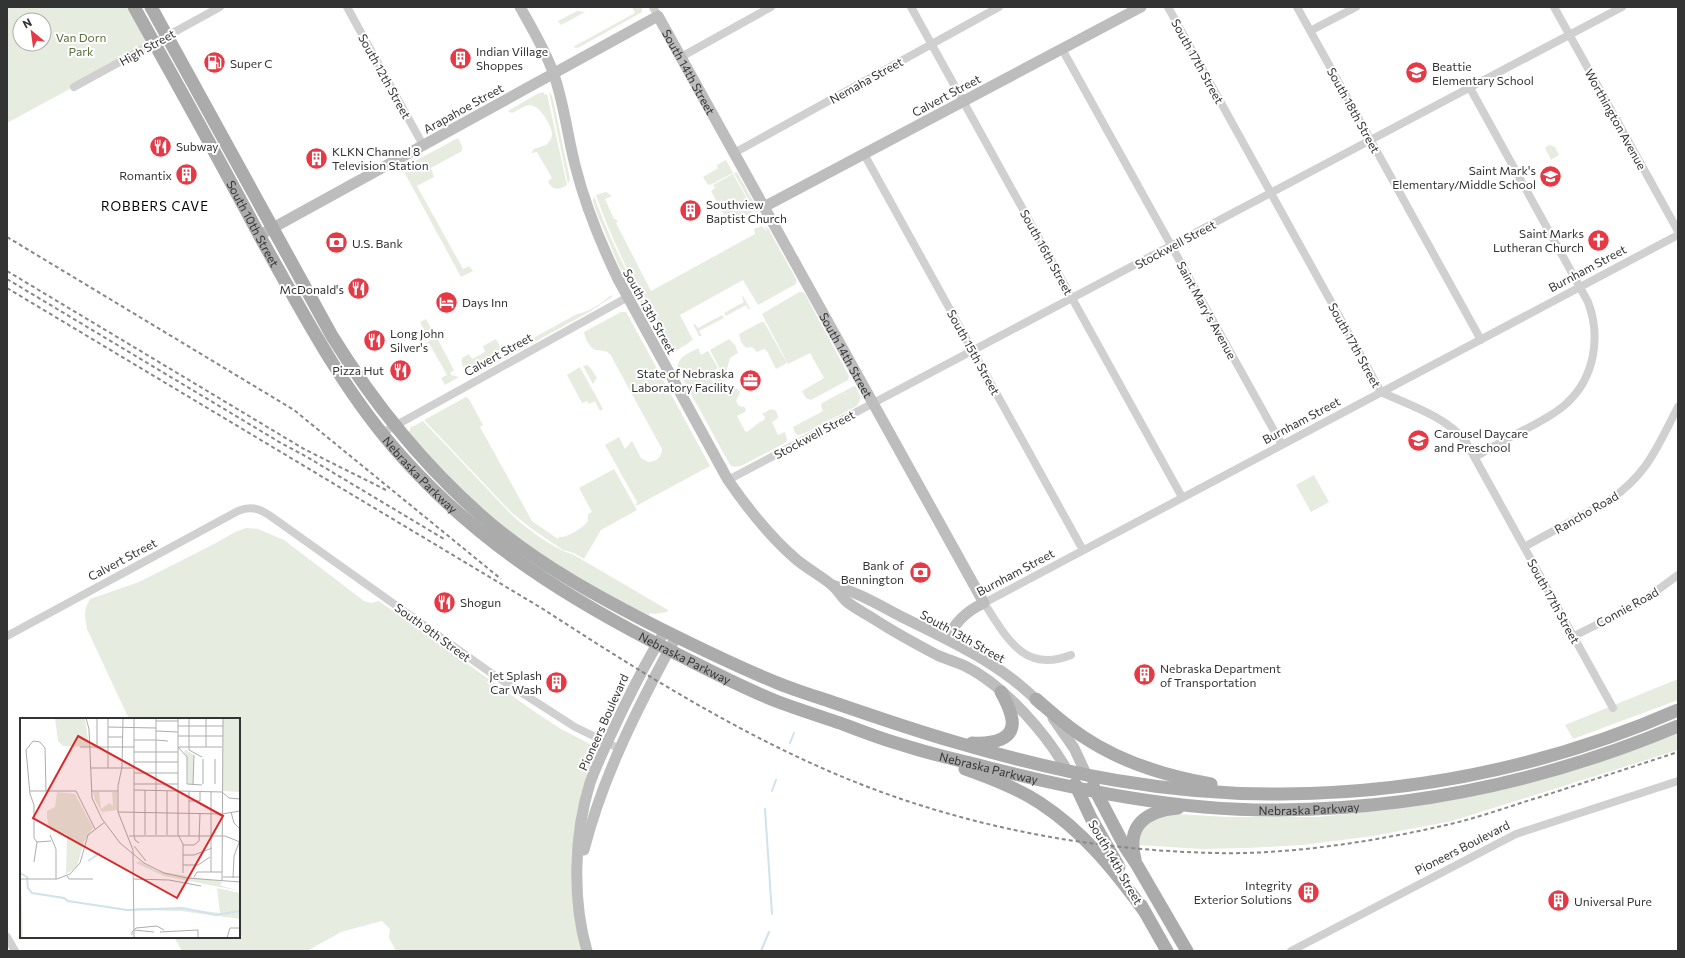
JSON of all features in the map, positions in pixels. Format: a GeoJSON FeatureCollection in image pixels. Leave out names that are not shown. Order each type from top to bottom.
{"type":"FeatureCollection","features":[{"type":"Feature","properties":{"kind":"main road","name":"South 10th Street"},"geometry":{"type":"LineString","coordinates":[[134,7],[318,341],[354,396],[382,433]]}},
{"type":"Feature","properties":{"kind":"main road","name":"South 10th Street"},"geometry":{"type":"LineString","coordinates":[[151,7],[344,356],[395,426]]}},
{"type":"Feature","properties":{"kind":"main road","name":"South 13th Street"},"geometry":{"type":"LineString","coordinates":[[520,7],[554,73],[574,163],[589,212],[602,245],[628,297],[728,480],[773,537],[797,560],[832,585],[846,601],[874,620],[939,655],[966,666],[1001,692],[1021,710],[1051,743],[1068,772]]}},
{"type":"Feature","properties":{"kind":"main road","name":"Calvert Street"},"geometry":{"type":"LineString","coordinates":[[764,207],[1141,7]]}},
{"type":"Feature","properties":{"kind":"main road","name":"Arapahoe Street"},"geometry":{"type":"LineString","coordinates":[[260,235],[554,73],[655,11]]}},
{"type":"Feature","properties":{"kind":"main road","name":"South 14th Street"},"geometry":{"type":"LineString","coordinates":[[655,11],[872,404],[984,603]]}},
{"type":"Feature","properties":{"kind":"main road","name":"Nebraska Parkway"},"geometry":{"type":"LineString","coordinates":[[395,426],[425,460],[472,507],[517,544],[575,583],[670,634],[723,660],[778,683],[893,724],[1004,756],[1068,772],[1165,788],[1209,792],[1312,793],[1355,791],[1399,786],[1481,773],[1550,757],[1627,731],[1678,710]]}},
{"type":"Feature","properties":{"kind":"main road","name":"Nebraska Parkway"},"geometry":{"type":"LineString","coordinates":[[382,433],[403,458],[452,508],[501,549],[575,599],[657,644],[781,703],[905,746],[1077,788],[1211,808],[1278,810],[1334,808],[1392,803],[1440,796],[1556,770],[1620,749],[1678,726]]}},
{"type":"Feature","properties":{"kind":"main road","name":"South 13th Street"},"geometry":{"type":"LineString","coordinates":[[832,585],[849,590],[946,639],[997,669],[1036,699],[1060,726],[1074,748],[1088,776]]}},
{"type":"Feature","properties":{"kind":"main road","name":"Burnham Street"},"geometry":{"type":"LineString","coordinates":[[946,639],[953,627],[963,616],[972,609],[984,603]]}},
{"type":"Feature","properties":{"kind":"main road","name":"Pioneers Boulevard"},"geometry":{"type":"LineString","coordinates":[[587,951],[581,926],[578,878],[580,830],[583,809],[596,766],[641,671],[657,644],[670,634]]}},
{"type":"Feature","properties":{"kind":"main road","name":"Pioneers Boulevard"},"geometry":{"type":"LineString","coordinates":[[578,878],[596,808],[609,773],[653,678],[669,650],[670,634]]}},
{"type":"Feature","properties":{"kind":"main road"},"geometry":{"type":"LineString","coordinates":[[955,742],[993,743],[1004,739],[1008,735],[1012,723],[1012,716],[1001,692]]}},
{"type":"Feature","properties":{"kind":"main road"},"geometry":{"type":"LineString","coordinates":[[1036,699],[1083,737],[1100,748],[1130,762],[1158,772],[1191,781],[1264,793]]}},
{"type":"Feature","properties":{"kind":"main road"},"geometry":{"type":"LineString","coordinates":[[905,746],[995,780],[1040,802],[1091,844],[1121,879],[1145,912]]}},
{"type":"Feature","properties":{"kind":"main road","name":"South 14th Street"},"geometry":{"type":"LineString","coordinates":[[1068,772],[1091,818],[1166,951]]}},
{"type":"Feature","properties":{"kind":"main road","name":"South 14th Street"},"geometry":{"type":"LineString","coordinates":[[1088,776],[1125,847],[1187,951]]}},
{"type":"Feature","properties":{"kind":"main road"},"geometry":{"type":"LineString","coordinates":[[1137,865],[1133,848],[1133,834],[1144,818],[1170,809],[1211,808]]}},
{"type":"Feature","properties":{"kind":"street","name":"High Street"},"geometry":{"type":"LineString","coordinates":[[74,87],[219,7]]}},
{"type":"Feature","properties":{"kind":"street","name":"South 12th Street"},"geometry":{"type":"LineString","coordinates":[[347,7],[423,145]]}},
{"type":"Feature","properties":{"kind":"street"},"geometry":{"type":"LineString","coordinates":[[680,57],[771,7]]}},
{"type":"Feature","properties":{"kind":"street","name":"South 16th Street"},"geometry":{"type":"LineString","coordinates":[[912,7],[1182,497]]}},
{"type":"Feature","properties":{"kind":"street","name":"Nemaha Street"},"geometry":{"type":"LineString","coordinates":[[734,153],[999,7]]}},
{"type":"Feature","properties":{"kind":"street","name":"South 17th Street"},"geometry":{"type":"LineString","coordinates":[[1168,7],[1381,392],[1448,425],[1462,437],[1475,457],[1613,708]]}},
{"type":"Feature","properties":{"kind":"street","name":"South 18th Street"},"geometry":{"type":"LineString","coordinates":[[1297,7],[1481,340]]}},
{"type":"Feature","properties":{"kind":"street"},"geometry":{"type":"LineString","coordinates":[[1310,31],[1356,7]]}},
{"type":"Feature","properties":{"kind":"street","name":"Worthington Avenue"},"geometry":{"type":"LineString","coordinates":[[1554,7],[1678,231]]}},
{"type":"Feature","properties":{"kind":"street","name":"Stockwell Street"},"geometry":{"type":"LineString","coordinates":[[728,480],[1622,7]]}},
{"type":"Feature","properties":{"kind":"street","name":"Saint Mary's Avenue"},"geometry":{"type":"LineString","coordinates":[[1062,49],[1282,445]]}},
{"type":"Feature","properties":{"kind":"street"},"geometry":{"type":"LineString","coordinates":[[1470,88],[1580,287],[1590,308],[1595,336],[1592,360],[1581,386],[1567,403],[1554,413],[1475,457]]}},
{"type":"Feature","properties":{"kind":"street","name":"South 15th Street"},"geometry":{"type":"LineString","coordinates":[[864,154],[1083,550]]}},
{"type":"Feature","properties":{"kind":"street","name":"Burnham Street"},"geometry":{"type":"LineString","coordinates":[[984,603],[1678,235]]}},
{"type":"Feature","properties":{"kind":"street","name":"Calvert Street"},"geometry":{"type":"LineString","coordinates":[[382,433],[628,297]]}},
{"type":"Feature","properties":{"kind":"street","name":"Rancho Road"},"geometry":{"type":"LineString","coordinates":[[1524,547],[1610,500],[1623,490],[1646,467],[1656,451],[1678,406]]}},
{"type":"Feature","properties":{"kind":"street","name":"Calvert Street"},"geometry":{"type":"LineString","coordinates":[[7,636],[232,514],[251,507]]}},
{"type":"Feature","properties":{"kind":"street","name":"South 9th Street"},"geometry":{"type":"LineString","coordinates":[[251,507],[258,508],[269,515],[491,673],[555,715],[620,750]]}},
{"type":"Feature","properties":{"kind":"street","name":"Connie Road"},"geometry":{"type":"LineString","coordinates":[[1574,636],[1603,620],[1640,603],[1678,575]]}},
{"type":"Feature","properties":{"kind":"street","name":"South 14th Street"},"geometry":{"type":"LineString","coordinates":[[984,603],[1007,637],[1020,652],[1030,657],[1047,660],[1063,658],[1070,655]]}},
{"type":"Feature","properties":{"kind":"street","name":"Pioneers Boulevard"},"geometry":{"type":"LineString","coordinates":[[1291,951],[1516,834],[1678,782]]}},
{"type":"Feature","properties":{"kind":"street"},"geometry":{"type":"LineString","coordinates":[[7,937],[15,951]]}},
{"type":"Feature","properties":{"kind":"green space","name":"Van Dorn Park"},"geometry":{"type":"Polygon","coordinates":[[[7,7],[126,7],[149,46],[7,123],[7,7]]]}},
{"type":"Feature","properties":{"kind":"green space"},"geometry":{"type":"Polygon","coordinates":[[[632,7],[642,7],[642,12],[578,48],[573,47],[635,13],[632,7]]]}},
{"type":"Feature","properties":{"kind":"green space"},"geometry":{"type":"Polygon","coordinates":[[[577,11],[585,12],[561,25],[558,21],[577,11]]]}},
{"type":"Feature","properties":{"kind":"green space"},"geometry":{"type":"Polygon","coordinates":[[[543,92],[545,95],[547,94],[567,185],[559,189],[552,187],[548,181],[552,178],[537,152],[531,153],[534,149],[546,145],[551,139],[552,131],[546,118],[536,107],[530,105],[512,113],[508,111],[543,92]]]}},
{"type":"Feature","properties":{"kind":"green space"},"geometry":{"type":"Polygon","coordinates":[[[549,92],[553,99],[570,179],[568,184],[549,92]]]}},
{"type":"Feature","properties":{"kind":"green space"},"geometry":{"type":"Polygon","coordinates":[[[458,138],[462,146],[462,151],[431,168],[434,177],[417,186],[463,269],[469,266],[473,271],[461,277],[402,168],[458,138]]]}},
{"type":"Feature","properties":{"kind":"green space"},"geometry":{"type":"Polygon","coordinates":[[[1549,145],[1555,147],[1559,155],[1551,160],[1545,148],[1549,145]]]}},
{"type":"Feature","properties":{"kind":"green space"},"geometry":{"type":"Polygon","coordinates":[[[726,160],[733,173],[708,185],[703,177],[718,168],[717,165],[726,160]]]}},
{"type":"Feature","properties":{"kind":"green space"},"geometry":{"type":"Polygon","coordinates":[[[737,172],[758,210],[758,217],[734,173],[737,172]]]}},
{"type":"Feature","properties":{"kind":"green space"},"geometry":{"type":"Polygon","coordinates":[[[733,174],[754,211],[730,225],[711,191],[715,188],[713,185],[733,174]]]}},
{"type":"Feature","properties":{"kind":"green space"},"geometry":{"type":"Polygon","coordinates":[[[606,192],[612,196],[605,199],[614,219],[618,222],[616,223],[651,291],[755,234],[754,229],[762,226],[766,231],[764,226],[768,228],[796,279],[796,284],[758,305],[743,280],[680,315],[693,340],[676,351],[661,330],[641,295],[613,239],[596,195],[606,192]]]}},
{"type":"Feature","properties":{"kind":"green space"},"geometry":{"type":"Polygon","coordinates":[[[594,196],[612,241],[626,270],[661,333],[674,351],[669,350],[665,346],[619,266],[596,211],[593,201],[594,196]]]}},
{"type":"Feature","properties":{"kind":"green space"},"geometry":{"type":"Polygon","coordinates":[[[799,292],[803,292],[805,294],[849,376],[848,380],[811,400],[806,398],[802,391],[824,378],[810,353],[788,364],[762,314],[799,292]]]}},
{"type":"Feature","properties":{"kind":"green space"},"geometry":{"type":"Polygon","coordinates":[[[611,295],[612,297],[589,312],[473,376],[467,374],[577,314],[591,309],[611,295]]]}},
{"type":"Feature","properties":{"kind":"green space"},"geometry":{"type":"Polygon","coordinates":[[[743,296],[750,309],[748,309],[746,305],[726,316],[724,313],[744,302],[743,296]]]}},
{"type":"Feature","properties":{"kind":"green space"},"geometry":{"type":"Polygon","coordinates":[[[621,312],[626,312],[710,466],[636,506],[637,502],[605,445],[619,437],[625,449],[632,441],[641,458],[648,462],[654,461],[658,458],[662,449],[610,354],[605,351],[592,348],[584,332],[621,312]]]}},
{"type":"Feature","properties":{"kind":"green space"},"geometry":{"type":"Polygon","coordinates":[[[574,313],[466,373],[462,364],[462,358],[469,354],[472,359],[485,352],[483,346],[496,339],[501,349],[523,337],[525,340],[574,313]]]}},
{"type":"Feature","properties":{"kind":"green space"},"geometry":{"type":"Polygon","coordinates":[[[722,315],[724,318],[699,331],[702,336],[699,336],[693,324],[695,324],[698,328],[722,315]]]}},
{"type":"Feature","properties":{"kind":"green space"},"geometry":{"type":"Polygon","coordinates":[[[426,319],[435,335],[428,339],[420,322],[426,319]]]}},
{"type":"Feature","properties":{"kind":"green space"},"geometry":{"type":"Polygon","coordinates":[[[761,322],[764,322],[787,363],[776,369],[767,351],[764,349],[757,352],[752,347],[746,348],[741,342],[739,334],[761,322]]]}},
{"type":"Feature","properties":{"kind":"green space"},"geometry":{"type":"Polygon","coordinates":[[[436,336],[454,370],[450,373],[451,375],[459,377],[445,385],[441,378],[447,375],[429,343],[422,346],[436,336]]]}},
{"type":"Feature","properties":{"kind":"green space"},"geometry":{"type":"Polygon","coordinates":[[[729,339],[735,345],[738,353],[730,358],[726,372],[727,380],[715,382],[711,374],[720,369],[710,350],[729,339]]]}},
{"type":"Feature","properties":{"kind":"green space"},"geometry":{"type":"Polygon","coordinates":[[[698,348],[701,355],[708,351],[718,368],[709,374],[716,390],[729,383],[735,389],[737,388],[740,393],[736,401],[739,406],[746,409],[745,412],[737,416],[745,431],[747,432],[764,420],[765,417],[762,414],[771,409],[776,411],[778,416],[777,419],[772,422],[778,435],[785,432],[787,440],[785,443],[741,466],[734,467],[730,465],[678,370],[681,359],[698,348]]]}},
{"type":"Feature","properties":{"kind":"green space"},"geometry":{"type":"Polygon","coordinates":[[[587,365],[597,378],[593,384],[583,366],[587,365]]]}},
{"type":"Feature","properties":{"kind":"green space"},"geometry":{"type":"Polygon","coordinates":[[[580,367],[603,409],[600,411],[595,401],[589,404],[587,401],[582,403],[567,375],[580,367]]]}},
{"type":"Feature","properties":{"kind":"green space"},"geometry":{"type":"Polygon","coordinates":[[[854,386],[856,387],[861,398],[857,406],[803,434],[798,435],[795,433],[793,427],[823,411],[821,406],[822,403],[854,386]]]}},
{"type":"Feature","properties":{"kind":"green space"},"geometry":{"type":"Polygon","coordinates":[[[466,397],[469,399],[483,425],[480,427],[532,521],[558,539],[559,537],[575,532],[582,527],[588,521],[588,514],[592,512],[579,488],[614,469],[637,510],[601,530],[584,559],[574,553],[563,550],[532,529],[511,512],[424,420],[466,397]]]}},
{"type":"Feature","properties":{"kind":"green space"},"geometry":{"type":"Polygon","coordinates":[[[423,421],[522,524],[548,542],[574,555],[668,610],[667,612],[654,614],[650,613],[649,615],[630,607],[597,590],[519,539],[448,477],[409,433],[411,425],[412,427],[423,421]]]}},
{"type":"Feature","properties":{"kind":"green space"},"geometry":{"type":"Polygon","coordinates":[[[1314,475],[1329,502],[1311,512],[1296,485],[1314,475]]]}},
{"type":"Feature","properties":{"kind":"green space"},"geometry":{"type":"Polygon","coordinates":[[[246,528],[258,529],[284,540],[364,601],[371,603],[379,601],[535,712],[561,729],[590,744],[595,758],[577,828],[582,951],[396,951],[389,938],[390,929],[382,921],[341,932],[307,951],[182,951],[175,938],[240,938],[240,718],[129,718],[87,629],[85,610],[90,599],[139,582],[235,532],[246,528]]]}},
{"type":"Feature","properties":{"kind":"green space"},"geometry":{"type":"Polygon","coordinates":[[[1678,679],[1678,700],[1573,739],[1565,725],[1678,679]]]}},
{"type":"Feature","properties":{"kind":"green space"},"geometry":{"type":"Polygon","coordinates":[[[1678,731],[1678,750],[1452,821],[1373,836],[1303,845],[1203,849],[1138,845],[1138,836],[1151,820],[1177,814],[1228,817],[1318,817],[1386,810],[1435,801],[1678,731]]]}},
{"type":"Feature","properties":{"kind":"waterway"},"geometry":{"type":"LineString","coordinates":[[790,743],[794,733]]}},
{"type":"Feature","properties":{"kind":"waterway"},"geometry":{"type":"LineString","coordinates":[[772,791],[776,780]]}},
{"type":"Feature","properties":{"kind":"waterway"},"geometry":{"type":"LineString","coordinates":[[765,809],[772,914]]}},
{"type":"Feature","properties":{"kind":"waterway"},"geometry":{"type":"LineString","coordinates":[[761,951],[769,932]]}},
{"type":"Feature","properties":{"kind":"railway"},"geometry":{"type":"LineString","coordinates":[[7,237],[294,410],[501,579]]}},
{"type":"Feature","properties":{"kind":"railway"},"geometry":{"type":"LineString","coordinates":[[7,271],[304,449],[386,490]]}},
{"type":"Feature","properties":{"kind":"railway"},"geometry":{"type":"LineString","coordinates":[[7,279],[444,539]]}},
{"type":"Feature","properties":{"kind":"railway"},"geometry":{"type":"LineString","coordinates":[[7,288],[543,609],[650,677],[724,719],[799,758],[838,775],[883,793],[975,821],[1022,832],[1118,847],[1214,853],[1300,850],[1387,837],[1454,823],[1491,813],[1678,752]]}},
{"type":"Feature","properties":{"kind":"place","name":"Indian Village Shoppes"},"geometry":{"type":"Point","coordinates":[460,58]}},
{"type":"Feature","properties":{"kind":"place","name":"Super C"},"geometry":{"type":"Point","coordinates":[215,63]}},
{"type":"Feature","properties":{"kind":"place","name":"Beattie Elementary School"},"geometry":{"type":"Point","coordinates":[1416,73]}},
{"type":"Feature","properties":{"kind":"place","name":"Subway"},"geometry":{"type":"Point","coordinates":[161,146]}},
{"type":"Feature","properties":{"kind":"place","name":"KLKN Channel 8 Television Station"},"geometry":{"type":"Point","coordinates":[317,158]}},
{"type":"Feature","properties":{"kind":"place","name":"Romantix"},"geometry":{"type":"Point","coordinates":[187,175]}},
{"type":"Feature","properties":{"kind":"place","name":"Saint Mark's Elementary/Middle School"},"geometry":{"type":"Point","coordinates":[1551,177]}},
{"type":"Feature","properties":{"kind":"place","name":"Southview Baptist Church"},"geometry":{"type":"Point","coordinates":[691,211]}},
{"type":"Feature","properties":{"kind":"place","name":"Saint Marks Lutheran Church"},"geometry":{"type":"Point","coordinates":[1599,240]}},
{"type":"Feature","properties":{"kind":"place","name":"U.S. Bank"},"geometry":{"type":"Point","coordinates":[336,243]}},
{"type":"Feature","properties":{"kind":"place","name":"McDonald's"},"geometry":{"type":"Point","coordinates":[359,289]}},
{"type":"Feature","properties":{"kind":"place","name":"Days Inn"},"geometry":{"type":"Point","coordinates":[446,302]}},
{"type":"Feature","properties":{"kind":"place","name":"Long John Silver's"},"geometry":{"type":"Point","coordinates":[374,340]}},
{"type":"Feature","properties":{"kind":"place","name":"Pizza Hut"},"geometry":{"type":"Point","coordinates":[400,370]}},
{"type":"Feature","properties":{"kind":"place","name":"State of Nebraska Laboratory Facility"},"geometry":{"type":"Point","coordinates":[750,380]}},
{"type":"Feature","properties":{"kind":"place","name":"Carousel Daycare and Preschool"},"geometry":{"type":"Point","coordinates":[1419,440]}},
{"type":"Feature","properties":{"kind":"place","name":"Bank of Bennington"},"geometry":{"type":"Point","coordinates":[920,572]}},
{"type":"Feature","properties":{"kind":"place","name":"Shogun"},"geometry":{"type":"Point","coordinates":[445,602]}},
{"type":"Feature","properties":{"kind":"place","name":"Nebraska Department of Transportation"},"geometry":{"type":"Point","coordinates":[1144,675]}},
{"type":"Feature","properties":{"kind":"place","name":"Jet Splash Car Wash"},"geometry":{"type":"Point","coordinates":[557,682]}},
{"type":"Feature","properties":{"kind":"place","name":"Integrity Exterior Solutions"},"geometry":{"type":"Point","coordinates":[1308,892]}},
{"type":"Feature","properties":{"kind":"place","name":"Universal Pure"},"geometry":{"type":"Point","coordinates":[1558,901]}},
{"type":"Feature","properties":{"kind":"district","name":"ROBBERS CAVE"},"geometry":{"type":"Point","coordinates":[155,206]}}]}
